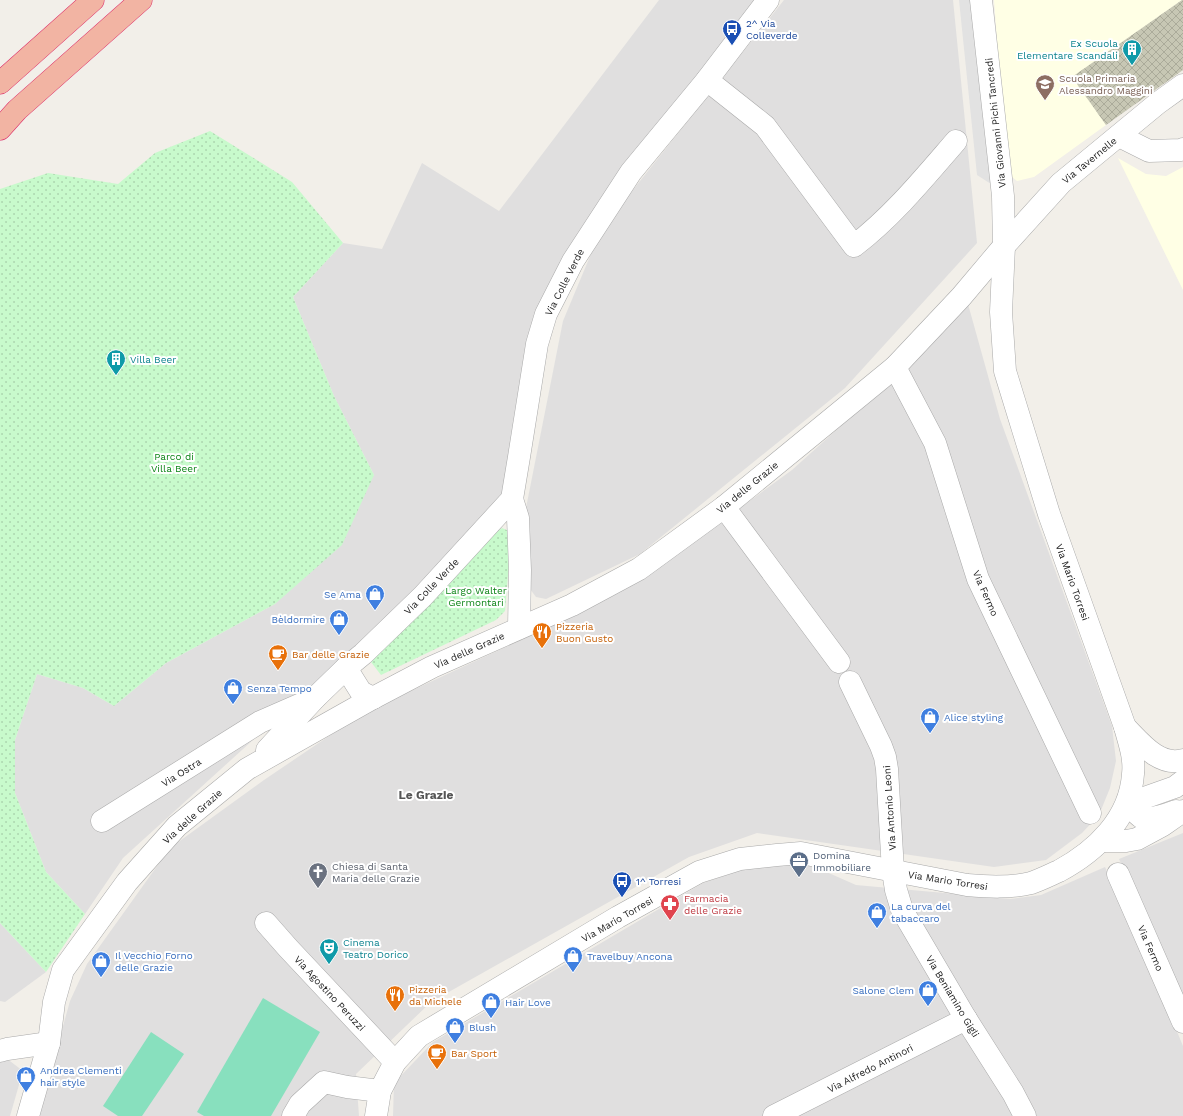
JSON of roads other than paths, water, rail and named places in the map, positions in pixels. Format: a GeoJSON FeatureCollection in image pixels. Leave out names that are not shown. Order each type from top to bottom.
{"type":"FeatureCollection","features":[{"type":"Feature","properties":{"kind":"highway"},"geometry":{"type":"LineString","coordinates":[[0,82],[93,0]]}},
{"type":"Feature","properties":{"kind":"highway"},"geometry":{"type":"LineString","coordinates":[[0,129],[17,110],[141,0]]}},
{"type":"Feature","properties":{"kind":"street","name":"Via Colle Verde"},"geometry":{"type":"LineString","coordinates":[[519,628],[520,570],[518,518],[512,499],[537,344],[546,314],[573,261],[631,172],[707,80],[768,0]]}},
{"type":"Feature","properties":{"kind":"street","name":"Via Giovanni Pichi Tancredi"},"geometry":{"type":"LineString","coordinates":[[981,0],[1003,196],[1004,246]]}},
{"type":"Feature","properties":{"kind":"street"},"geometry":{"type":"LineString","coordinates":[[707,80],[765,126],[854,246],[906,199],[956,141]]}},
{"type":"Feature","properties":{"kind":"street","name":"Via Tavernelle"},"geometry":{"type":"LineString","coordinates":[[1004,246],[1061,183],[1183,84]]}},
{"type":"Feature","properties":{"kind":"street"},"geometry":{"type":"LineString","coordinates":[[1119,136],[1149,151],[1183,149]]}},
{"type":"Feature","properties":{"kind":"street","name":"Via delle Grazie"},"geometry":{"type":"LineString","coordinates":[[28,1116],[49,1043],[54,1002],[63,970],[127,882],[177,826],[247,769],[373,698],[432,667],[572,604],[639,569],[724,507],[895,367],[962,296],[1004,246]]}},
{"type":"Feature","properties":{"kind":"street","name":"Via Mario Torresi"},"geometry":{"type":"LineString","coordinates":[[376,1116],[380,1091],[395,1062],[419,1036],[618,917],[699,872],[740,859],[801,854],[967,885],[994,887],[1010,886],[1031,882],[1070,865],[1102,840],[1117,822],[1127,804],[1132,788],[1134,773],[1132,750],[1049,514],[1004,371],[1001,312],[1004,246]]}},
{"type":"Feature","properties":{"kind":"street","name":"Via Fermo"},"geometry":{"type":"LineString","coordinates":[[895,367],[935,443],[978,579],[1090,813]]}},
{"type":"Feature","properties":{"kind":"street","name":"Via Colle Verde"},"geometry":{"type":"LineString","coordinates":[[247,769],[273,744],[314,698],[363,654],[423,596],[512,499]]}},
{"type":"Feature","properties":{"kind":"street"},"geometry":{"type":"LineString","coordinates":[[724,507],[839,662]]}},
{"type":"Feature","properties":{"kind":"street"},"geometry":{"type":"LineString","coordinates":[[346,668],[361,692],[373,698]]}},
{"type":"Feature","properties":{"kind":"street","name":"Via Antonio Leoni"},"geometry":{"type":"LineString","coordinates":[[850,682],[885,757],[893,871]]}},
{"type":"Feature","properties":{"kind":"street","name":"Via Ostra"},"geometry":{"type":"LineString","coordinates":[[102,821],[260,722],[314,698]]}},
{"type":"Feature","properties":{"kind":"street"},"geometry":{"type":"LineString","coordinates":[[260,722],[273,744]]}},
{"type":"Feature","properties":{"kind":"street"},"geometry":{"type":"LineString","coordinates":[[1125,727],[1153,754],[1166,760],[1183,760]]}},
{"type":"Feature","properties":{"kind":"street"},"geometry":{"type":"LineString","coordinates":[[1183,781],[1175,787],[1127,804],[1141,817],[1166,815],[1183,808]]}},
{"type":"Feature","properties":{"kind":"street"},"geometry":{"type":"LineString","coordinates":[[1102,840],[1126,841],[1137,839],[1163,825],[1183,811]]}},
{"type":"Feature","properties":{"kind":"street","name":"Via Beniamino Gigli"},"geometry":{"type":"LineString","coordinates":[[893,871],[896,890],[902,910],[966,1019],[1013,1093],[1025,1116]]}},
{"type":"Feature","properties":{"kind":"street","name":"Via Fermo"},"geometry":{"type":"LineString","coordinates":[[1118,874],[1183,1022]]}},
{"type":"Feature","properties":{"kind":"street","name":"Via Agostino Peruzzi"},"geometry":{"type":"LineString","coordinates":[[266,923],[395,1062]]}},
{"type":"Feature","properties":{"kind":"street","name":"Via Alfredo Antinori"},"geometry":{"type":"LineString","coordinates":[[775,1116],[966,1019]]}},
{"type":"Feature","properties":{"kind":"street"},"geometry":{"type":"LineString","coordinates":[[0,1051],[49,1043]]}},
{"type":"Feature","properties":{"kind":"street"},"geometry":{"type":"LineString","coordinates":[[293,1116],[300,1104],[324,1082],[347,1087],[380,1091]]}},
{"type":"Feature","properties":{"kind":"place","name":"2^ Via Colleverde"},"geometry":{"type":"Point","coordinates":[732,46]}},
{"type":"Feature","properties":{"kind":"place","name":"Ex Scuola Elementare Scandali"},"geometry":{"type":"Point","coordinates":[1132,66]}},
{"type":"Feature","properties":{"kind":"place","name":"Scuola Primaria Alessandro Maggini"},"geometry":{"type":"Point","coordinates":[1045,101]}},
{"type":"Feature","properties":{"kind":"place","name":"Villa Beer"},"geometry":{"type":"Point","coordinates":[116,376]}},
{"type":"Feature","properties":{"kind":"place","name":"Se Ama"},"geometry":{"type":"Point","coordinates":[375,611]}},
{"type":"Feature","properties":{"kind":"place","name":"Bèldormire"},"geometry":{"type":"Point","coordinates":[339,636]}},
{"type":"Feature","properties":{"kind":"place","name":"Pizzeria Buon Gusto"},"geometry":{"type":"Point","coordinates":[542,649]}},
{"type":"Feature","properties":{"kind":"place","name":"Bar delle Grazie"},"geometry":{"type":"Point","coordinates":[278,671]}},
{"type":"Feature","properties":{"kind":"place","name":"Senza Tempo"},"geometry":{"type":"Point","coordinates":[233,705]}},
{"type":"Feature","properties":{"kind":"place","name":"Alice styling"},"geometry":{"type":"Point","coordinates":[930,734]}},
{"type":"Feature","properties":{"kind":"place","name":"Domina Immobiliare"},"geometry":{"type":"Point","coordinates":[799,878]}},
{"type":"Feature","properties":{"kind":"place","name":"Chiesa di Santa Maria delle Grazie"},"geometry":{"type":"Point","coordinates":[318,889]}},
{"type":"Feature","properties":{"kind":"place","name":"1^ Torresi"},"geometry":{"type":"Point","coordinates":[622,898]}},
{"type":"Feature","properties":{"kind":"place","name":"Farmacia delle Grazie"},"geometry":{"type":"Point","coordinates":[670,921]}},
{"type":"Feature","properties":{"kind":"place","name":"La curva del tabaccaro"},"geometry":{"type":"Point","coordinates":[877,929]}},
{"type":"Feature","properties":{"kind":"place","name":"Cinema Teatro Dorico"},"geometry":{"type":"Point","coordinates":[329,965]}},
{"type":"Feature","properties":{"kind":"place","name":"Travelbuy Ancona"},"geometry":{"type":"Point","coordinates":[573,973]}},
{"type":"Feature","properties":{"kind":"place","name":"Il Vecchio Forno delle Grazie"},"geometry":{"type":"Point","coordinates":[101,978]}},
{"type":"Feature","properties":{"kind":"place","name":"Salone Clem"},"geometry":{"type":"Point","coordinates":[928,1007]}},
{"type":"Feature","properties":{"kind":"place","name":"Pizzeria da Michele"},"geometry":{"type":"Point","coordinates":[395,1012]}},
{"type":"Feature","properties":{"kind":"place","name":"Hair Love"},"geometry":{"type":"Point","coordinates":[491,1019]}},
{"type":"Feature","properties":{"kind":"place","name":"Blush"},"geometry":{"type":"Point","coordinates":[455,1044]}},
{"type":"Feature","properties":{"kind":"place","name":"Bar Sport"},"geometry":{"type":"Point","coordinates":[437,1070]}},
{"type":"Feature","properties":{"kind":"place","name":"Andrea Clementi hair style"},"geometry":{"type":"Point","coordinates":[26,1093]}},
{"type":"Feature","properties":{"kind":"district","name":"Le Grazie"},"geometry":{"type":"Point","coordinates":[426,795]}},
{"type":"Feature","properties":{"kind":"park label","name":"Parco di Villa Beer"},"geometry":{"type":"Point","coordinates":[174,462]}},
{"type":"Feature","properties":{"kind":"park label","name":"Largo Walter Germontari"},"geometry":{"type":"Point","coordinates":[476,596]}}]}
